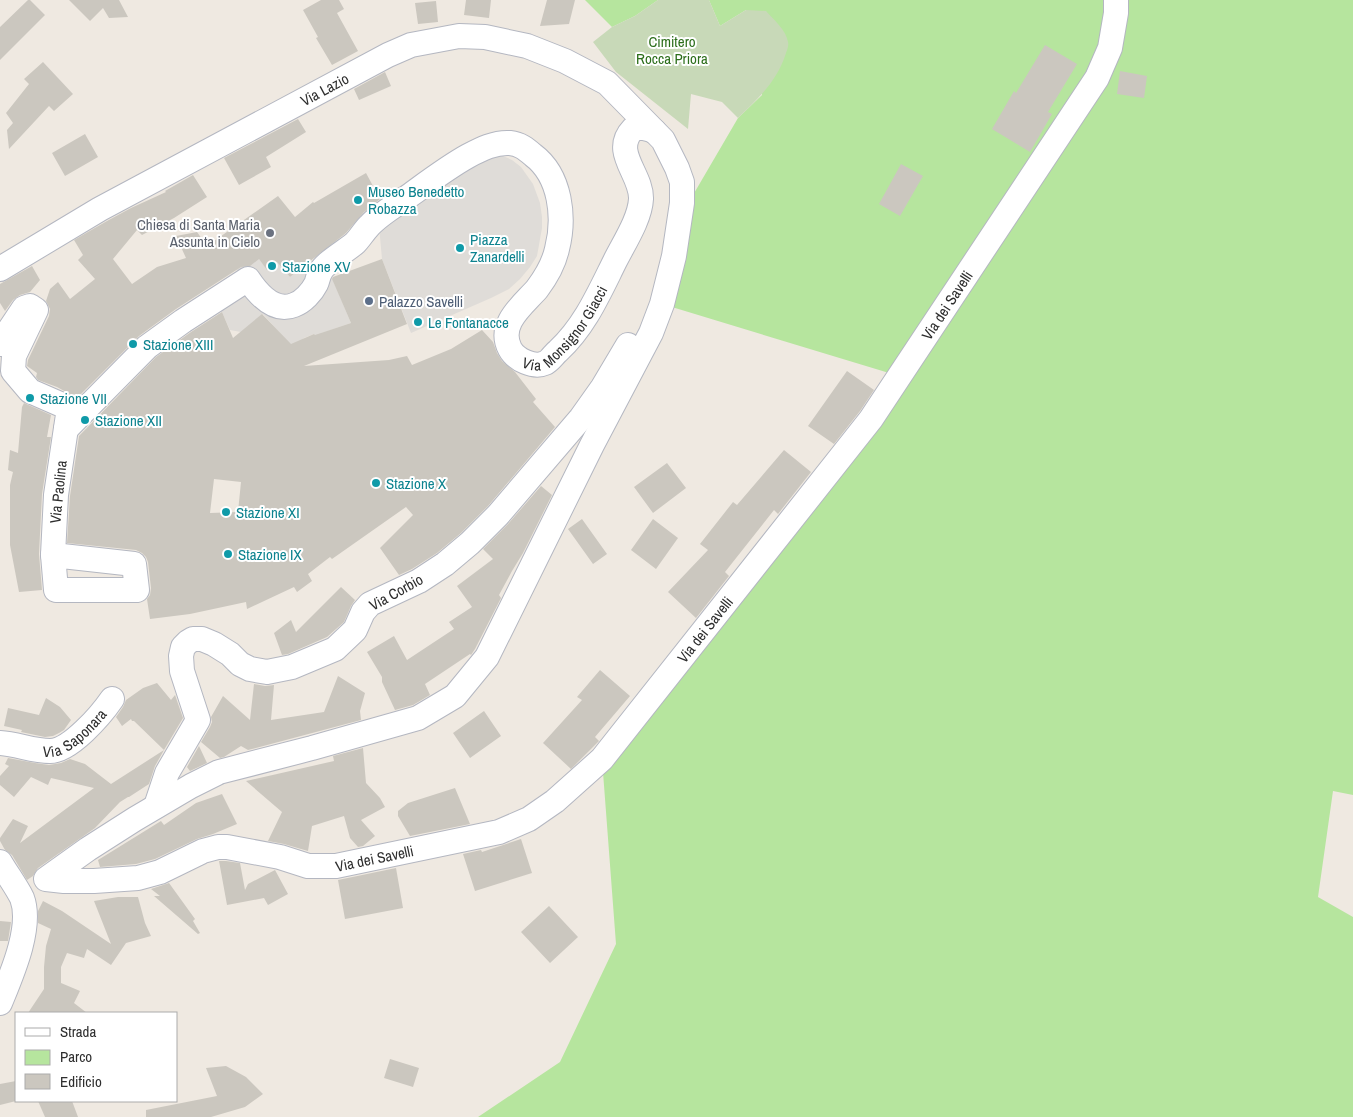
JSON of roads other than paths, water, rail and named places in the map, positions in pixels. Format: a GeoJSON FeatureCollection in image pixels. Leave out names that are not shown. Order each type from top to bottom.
{"type":"FeatureCollection","features":[{"type":"Feature","properties":{"kind":"street","name":"Via dei Savelli"},"geometry":{"type":"LineString","coordinates":[[46,879],[94,881],[138,878],[160,872],[189,857],[218,847],[228,847],[280,857],[308,866],[336,866],[499,832],[529,819],[555,801],[602,759],[872,419],[1097,78],[1110,48],[1116,13],[1116,0]]}},
{"type":"Feature","properties":{"kind":"street","name":"Via Lazio"},"geometry":{"type":"LineString","coordinates":[[0,269],[100,209],[388,55],[411,45],[459,36],[485,37],[528,46],[565,61],[607,83],[654,131]]}},
{"type":"Feature","properties":{"kind":"street","name":"Via Monsignor Giacci"},"geometry":{"type":"LineString","coordinates":[[66,429],[147,347],[181,322],[248,279],[265,300],[275,305],[294,306],[308,296],[316,284],[321,270],[356,242],[370,224],[466,156],[498,143],[520,145],[539,160],[554,182],[558,196],[560,220],[557,248],[551,266],[537,288],[514,313],[508,325],[507,340],[510,350],[517,357],[528,363],[546,363],[563,346],[597,299],[630,233],[639,208],[640,189],[625,152],[624,144],[627,137],[633,129],[646,128],[654,131]]}},
{"type":"Feature","properties":{"kind":"street"},"geometry":{"type":"LineString","coordinates":[[22,900],[33,888],[88,849],[156,806],[219,772],[418,718],[456,696],[486,657],[592,445],[651,333],[662,304],[677,240],[682,203],[682,182],[678,168],[663,140],[654,131]]}},
{"type":"Feature","properties":{"kind":"street","name":"Via Corbio"},"geometry":{"type":"LineString","coordinates":[[156,806],[167,773],[198,720],[182,671],[181,656],[183,648],[188,642],[193,639],[202,639],[230,654],[240,664],[250,669],[267,672],[292,667],[335,649],[355,630],[363,612],[370,604],[419,581],[445,564],[470,543],[498,515],[580,418],[603,387],[629,343],[646,319],[662,304]]}},
{"type":"Feature","properties":{"kind":"street","name":"Via Paolina"},"geometry":{"type":"LineString","coordinates":[[0,344],[24,308],[30,306],[36,310],[14,356],[13,371],[30,391],[69,408],[56,495],[53,555]]}},
{"type":"Feature","properties":{"kind":"street","name":"Via Saponara"},"geometry":{"type":"LineString","coordinates":[[0,743],[52,751],[68,743],[87,729],[112,700]]}},
{"type":"Feature","properties":{"kind":"street"},"geometry":{"type":"LineString","coordinates":[[0,862],[22,900],[25,917],[23,937],[18,955],[0,1003]]}},
{"type":"Feature","properties":{"kind":"place","name":"Museo Benedetto Robazza"},"geometry":{"type":"Point","coordinates":[358,200]}},
{"type":"Feature","properties":{"kind":"place","name":"Chiesa di Santa Maria Assunta in Cielo"},"geometry":{"type":"Point","coordinates":[270,233]}},
{"type":"Feature","properties":{"kind":"place","name":"Piazza Zanardelli"},"geometry":{"type":"Point","coordinates":[460,248]}},
{"type":"Feature","properties":{"kind":"place","name":"Stazione XV"},"geometry":{"type":"Point","coordinates":[272,266]}},
{"type":"Feature","properties":{"kind":"place","name":"Palazzo Savelli"},"geometry":{"type":"Point","coordinates":[369,301]}},
{"type":"Feature","properties":{"kind":"place","name":"Le Fontanacce"},"geometry":{"type":"Point","coordinates":[418,322]}},
{"type":"Feature","properties":{"kind":"place","name":"Stazione XIII"},"geometry":{"type":"Point","coordinates":[133,344]}},
{"type":"Feature","properties":{"kind":"place","name":"Stazione VII"},"geometry":{"type":"Point","coordinates":[30,398]}},
{"type":"Feature","properties":{"kind":"place","name":"Stazione XII"},"geometry":{"type":"Point","coordinates":[85,420]}},
{"type":"Feature","properties":{"kind":"place","name":"Stazione X"},"geometry":{"type":"Point","coordinates":[376,483]}},
{"type":"Feature","properties":{"kind":"place","name":"Stazione XI"},"geometry":{"type":"Point","coordinates":[226,512]}},
{"type":"Feature","properties":{"kind":"place","name":"Stazione IX"},"geometry":{"type":"Point","coordinates":[228,554]}},
{"type":"Feature","properties":{"kind":"park label","name":"Cimitero Rocca Priora"},"geometry":{"type":"Point","coordinates":[672,50]}}]}
